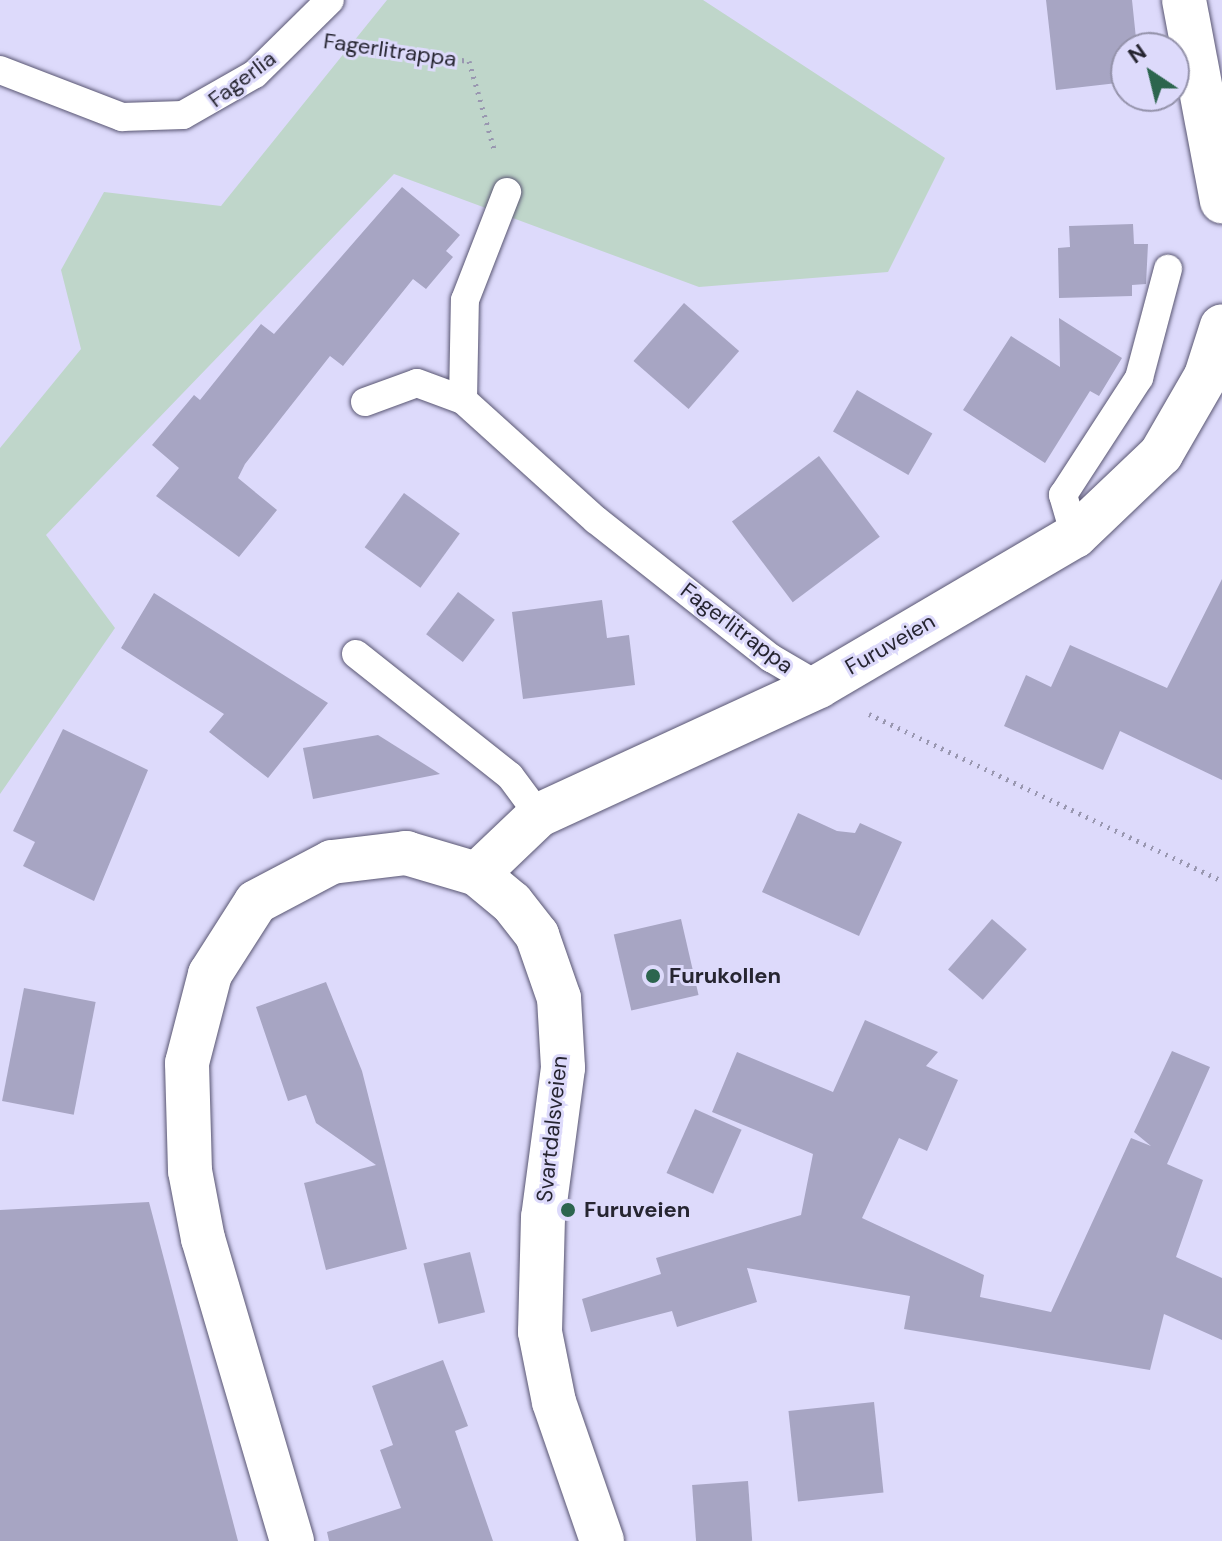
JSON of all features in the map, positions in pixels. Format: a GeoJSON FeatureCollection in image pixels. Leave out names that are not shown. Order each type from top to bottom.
{"type":"FeatureCollection","features":[{"type":"Feature","properties":{"kind":"street"},"geometry":{"type":"LineString","coordinates":[[1184,0],[1222,201]]}},
{"type":"Feature","properties":{"kind":"street","name":"Furuveien"},"geometry":{"type":"LineString","coordinates":[[477,874],[539,815],[819,686],[1075,536],[1161,454],[1206,376],[1222,326]]}},
{"type":"Feature","properties":{"kind":"street"},"geometry":{"type":"LineString","coordinates":[[292,1541],[193,1185],[187,1063],[195,1017],[227,936],[290,878],[385,853],[477,874]]}},
{"type":"Feature","properties":{"kind":"street","name":"Svartdalsveien"},"geometry":{"type":"LineString","coordinates":[[477,874],[537,935],[559,998],[563,1068],[541,1232],[540,1332],[554,1402],[602,1541]]}},
{"type":"Feature","properties":{"kind":"lane","name":"Fagerlia"},"geometry":{"type":"LineString","coordinates":[[0,70],[95,110],[149,120],[216,103],[294,37],[330,0]]}},
{"type":"Feature","properties":{"kind":"lane"},"geometry":{"type":"LineString","coordinates":[[463,400],[465,300],[507,192]]}},
{"type":"Feature","properties":{"kind":"lane"},"geometry":{"type":"LineString","coordinates":[[1075,536],[1063,495],[1139,378],[1168,269]]}},
{"type":"Feature","properties":{"kind":"lane","name":"Fagerlitrappa"},"geometry":{"type":"LineString","coordinates":[[365,402],[417,383],[463,400],[596,520],[771,658],[819,686]]}},
{"type":"Feature","properties":{"kind":"lane"},"geometry":{"type":"LineString","coordinates":[[356,654],[458,731],[510,776],[539,815]]}},
{"type":"Feature","properties":{"kind":"path","name":"Fagerlitrappa"},"geometry":{"type":"LineString","coordinates":[[294,37],[469,61],[507,192]]}},
{"type":"Feature","properties":{"kind":"path"},"geometry":{"type":"LineString","coordinates":[[819,686],[981,771],[1222,881]]}},
{"type":"Feature","properties":{"kind":"green space"},"geometry":{"type":"Polygon","coordinates":[[[387,0],[703,0],[945,158],[888,272],[699,287],[394,174],[46,535],[115,628],[0,794],[0,448],[81,349],[61,270],[104,192],[221,206],[387,0]]]}},
{"type":"Feature","properties":{"kind":"building"},"geometry":{"type":"Polygon","coordinates":[[[1046,0],[1132,0],[1135,32],[1110,32],[1110,84],[1056,90],[1046,0]]]}},
{"type":"Feature","properties":{"kind":"building"},"geometry":{"type":"Polygon","coordinates":[[[402,187],[460,235],[446,251],[453,257],[426,289],[413,279],[343,366],[330,356],[245,464],[238,478],[277,510],[239,557],[156,496],[179,468],[152,445],[194,395],[200,400],[261,324],[274,334],[402,187]]]}},
{"type":"Feature","properties":{"kind":"building"},"geometry":{"type":"Polygon","coordinates":[[[1133,224],[1134,244],[1148,244],[1146,284],[1132,285],[1132,296],[1059,298],[1058,248],[1070,247],[1069,226],[1133,224]]]}},
{"type":"Feature","properties":{"kind":"building"},"geometry":{"type":"Polygon","coordinates":[[[684,303],[739,351],[689,409],[633,361],[684,303]]]}},
{"type":"Feature","properties":{"kind":"building"},"geometry":{"type":"Polygon","coordinates":[[[1059,318],[1122,358],[1099,396],[1090,391],[1045,463],[963,410],[1011,336],[1060,367],[1059,318]]]}},
{"type":"Feature","properties":{"kind":"building"},"geometry":{"type":"Polygon","coordinates":[[[857,390],[932,433],[908,475],[833,432],[857,390]]]}},
{"type":"Feature","properties":{"kind":"building"},"geometry":{"type":"Polygon","coordinates":[[[819,456],[880,537],[793,602],[732,522],[819,456]]]}},
{"type":"Feature","properties":{"kind":"building"},"geometry":{"type":"Polygon","coordinates":[[[404,493],[460,534],[420,588],[365,547],[404,493]]]}},
{"type":"Feature","properties":{"kind":"building"},"geometry":{"type":"Polygon","coordinates":[[[1222,579],[1222,780],[1120,731],[1103,770],[1004,726],[1026,675],[1051,687],[1070,645],[1167,688],[1222,579]]]}},
{"type":"Feature","properties":{"kind":"building"},"geometry":{"type":"Polygon","coordinates":[[[458,592],[495,620],[463,662],[426,634],[458,592]]]}},
{"type":"Feature","properties":{"kind":"building"},"geometry":{"type":"Polygon","coordinates":[[[154,593],[328,703],[268,778],[209,732],[224,714],[121,648],[154,593]]]}},
{"type":"Feature","properties":{"kind":"building"},"geometry":{"type":"Polygon","coordinates":[[[602,600],[607,638],[629,635],[635,685],[523,699],[512,612],[602,600]]]}},
{"type":"Feature","properties":{"kind":"building"},"geometry":{"type":"Polygon","coordinates":[[[63,729],[148,770],[94,901],[23,866],[35,842],[13,831],[63,729]]]}},
{"type":"Feature","properties":{"kind":"building"},"geometry":{"type":"Polygon","coordinates":[[[378,735],[440,774],[313,799],[303,748],[378,735]]]}},
{"type":"Feature","properties":{"kind":"building"},"geometry":{"type":"Polygon","coordinates":[[[798,813],[837,831],[855,833],[860,823],[902,842],[859,936],[762,892],[798,813]]]}},
{"type":"Feature","properties":{"kind":"building","name":"Furukollen"},"geometry":{"type":"Polygon","coordinates":[[[681,919],[699,995],[631,1011],[614,935],[681,919]]]}},
{"type":"Feature","properties":{"kind":"building"},"geometry":{"type":"Polygon","coordinates":[[[992,919],[1027,949],[983,1000],[948,970],[992,919]]]}},
{"type":"Feature","properties":{"kind":"building"},"geometry":{"type":"Polygon","coordinates":[[[326,982],[362,1071],[407,1249],[326,1270],[304,1183],[376,1165],[316,1123],[306,1095],[288,1101],[256,1007],[326,982]]]}},
{"type":"Feature","properties":{"kind":"building"},"geometry":{"type":"Polygon","coordinates":[[[24,988],[96,1002],[74,1115],[2,1101],[24,988]]]}},
{"type":"Feature","properties":{"kind":"building"},"geometry":{"type":"Polygon","coordinates":[[[865,1020],[938,1052],[926,1066],[958,1080],[927,1151],[899,1138],[862,1218],[984,1275],[980,1297],[1051,1312],[1131,1138],[1151,1146],[1134,1132],[1172,1051],[1210,1067],[1167,1164],[1203,1180],[1176,1257],[1222,1278],[1222,1340],[1164,1314],[1150,1370],[904,1329],[910,1296],[747,1268],[757,1302],[677,1327],[672,1311],[591,1332],[582,1299],[661,1274],[656,1258],[801,1215],[813,1154],[712,1112],[737,1052],[833,1092],[865,1020]]]}},
{"type":"Feature","properties":{"kind":"building"},"geometry":{"type":"Polygon","coordinates":[[[695,1109],[742,1130],[713,1194],[667,1173],[695,1109]]]}},
{"type":"Feature","properties":{"kind":"building"},"geometry":{"type":"Polygon","coordinates":[[[149,1202],[238,1541],[0,1541],[0,1210],[149,1202]]]}},
{"type":"Feature","properties":{"kind":"building"},"geometry":{"type":"Polygon","coordinates":[[[470,1252],[485,1312],[438,1324],[423,1264],[470,1252]]]}},
{"type":"Feature","properties":{"kind":"building"},"geometry":{"type":"Polygon","coordinates":[[[443,1360],[468,1426],[455,1431],[493,1541],[329,1541],[327,1532],[401,1508],[380,1450],[393,1445],[372,1386],[443,1360]]]}},
{"type":"Feature","properties":{"kind":"building"},"geometry":{"type":"Polygon","coordinates":[[[874,1402],[884,1493],[798,1501],[788,1411],[874,1402]]]}},
{"type":"Feature","properties":{"kind":"building"},"geometry":{"type":"Polygon","coordinates":[[[748,1481],[752,1541],[696,1541],[692,1485],[748,1481]]]}},
{"type":"Feature","properties":{"kind":"place","name":"Furukollen"},"geometry":{"type":"Point","coordinates":[653,976]}},
{"type":"Feature","properties":{"kind":"place","name":"Furuveien"},"geometry":{"type":"Point","coordinates":[568,1210]}}]}
